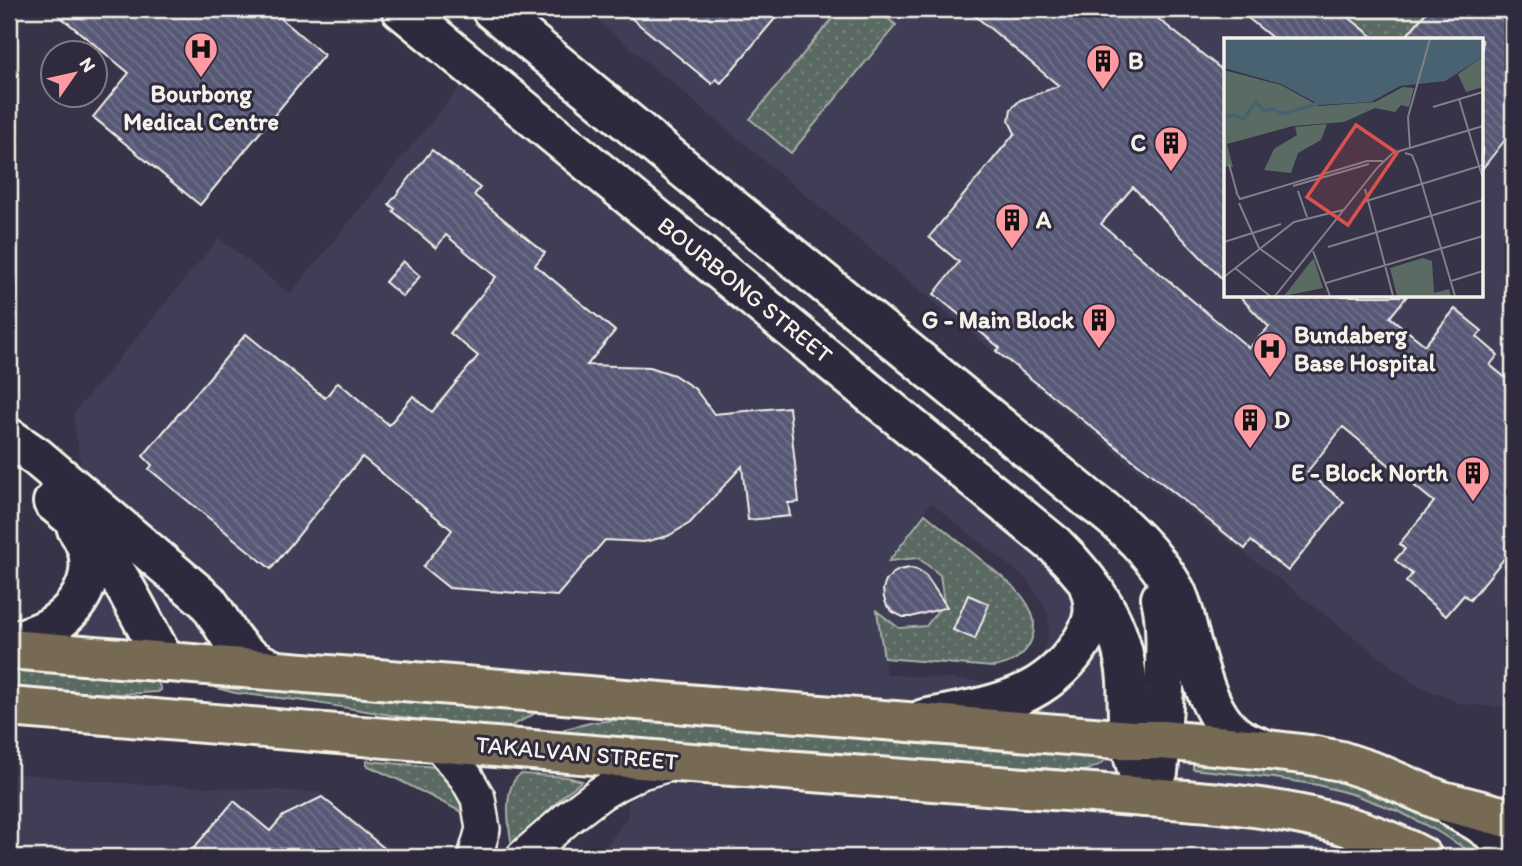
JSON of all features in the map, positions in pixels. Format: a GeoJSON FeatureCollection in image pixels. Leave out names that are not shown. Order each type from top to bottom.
{"type":"FeatureCollection","features":[{"type":"Feature","properties":{"kind":"main road"},"geometry":{"type":"LineString","coordinates":[[9,649],[1268,750],[1341,761],[1439,800],[1513,819]]}},
{"type":"Feature","properties":{"kind":"main road"},"geometry":{"type":"LineString","coordinates":[[165,662],[187,693],[202,708],[216,718],[243,726]]}},
{"type":"Feature","properties":{"kind":"main road","name":"TAKALVAN STREET"},"geometry":{"type":"LineString","coordinates":[[9,707],[1150,798]]}},
{"type":"Feature","properties":{"kind":"main road"},"geometry":{"type":"LineString","coordinates":[[1150,798],[1288,811],[1330,820],[1400,845],[1422,857]]}},
{"type":"Feature","properties":{"kind":"street","name":"BOURBONG STREET"},"geometry":{"type":"LineString","coordinates":[[401,9],[1055,545],[1085,576],[1112,621],[1120,641],[1127,680],[1146,740]]}},
{"type":"Feature","properties":{"kind":"street"},"geometry":{"type":"LineString","coordinates":[[491,9],[1126,529],[1147,552],[1175,591],[1216,713],[1233,734],[1243,741],[1268,750]]}},
{"type":"Feature","properties":{"kind":"street"},"geometry":{"type":"LineString","coordinates":[[499,90],[535,45]]}},
{"type":"Feature","properties":{"kind":"street"},"geometry":{"type":"LineString","coordinates":[[788,326],[825,282]]}},
{"type":"Feature","properties":{"kind":"street"},"geometry":{"type":"LineString","coordinates":[[9,438],[37,457],[207,601],[234,642],[246,655],[274,670]]}},
{"type":"Feature","properties":{"kind":"street"},"geometry":{"type":"LineString","coordinates":[[9,463],[82,527],[108,562],[165,662]]}},
{"type":"Feature","properties":{"kind":"street"},"geometry":{"type":"LineString","coordinates":[[1055,545],[1069,551],[1082,552],[1095,545],[1103,530],[1099,514],[1090,500]]}},
{"type":"Feature","properties":{"kind":"street"},"geometry":{"type":"LineString","coordinates":[[9,642],[48,628],[69,612],[85,588],[90,564],[87,550],[81,535],[64,510]]}},
{"type":"Feature","properties":{"kind":"street"},"geometry":{"type":"LineString","coordinates":[[1126,529],[1150,569],[1163,606],[1166,649],[1146,740],[1150,798]]}},
{"type":"Feature","properties":{"kind":"street"},"geometry":{"type":"LineString","coordinates":[[912,722],[1010,700],[1047,681],[1071,657],[1088,633],[1093,620],[1093,594],[1085,576]]}},
{"type":"Feature","properties":{"kind":"street"},"geometry":{"type":"LineString","coordinates":[[436,741],[466,777],[478,798],[483,830],[475,857]]}},
{"type":"Feature","properties":{"kind":"street"},"geometry":{"type":"LineString","coordinates":[[523,857],[568,818],[610,788],[641,772],[678,762]]}},
{"type":"Feature","properties":{"kind":"street"},"geometry":{"type":"LineString","coordinates":[[1439,800],[1478,822],[1513,847]]}},
{"type":"Feature","properties":{"kind":"shaded area","name":"Bundaberg Base Hospital"},"geometry":{"type":"Polygon","coordinates":[[[584,9],[1513,9],[1513,708],[1460,704],[1413,683],[1127,462],[584,9]]]}},
{"type":"Feature","properties":{"kind":"shaded area"},"geometry":{"type":"Polygon","coordinates":[[[473,71],[1099,600],[1122,762],[1234,768],[1362,792],[1489,857],[614,857],[604,849],[627,818],[636,731],[1086,759],[549,708],[79,680],[89,516],[73,414],[219,238],[290,294],[473,71]],[[931,503],[888,562],[917,560],[939,576],[942,603],[926,625],[899,626],[876,610],[886,674],[989,682],[1012,679],[1030,668],[1042,654],[1049,626],[1044,604],[1025,578],[931,503]]]}},
{"type":"Feature","properties":{"kind":"shaded area"},"geometry":{"type":"Polygon","coordinates":[[[9,773],[136,784],[319,792],[400,857],[9,857],[9,773]]]}},
{"type":"Feature","properties":{"kind":"green space"},"geometry":{"type":"Polygon","coordinates":[[[840,9],[876,9],[896,25],[791,153],[750,119],[840,9]]]}},
{"type":"Feature","properties":{"kind":"green space"},"geometry":{"type":"Polygon","coordinates":[[[1337,9],[1419,9],[1425,13],[1405,38],[1374,38],[1337,9]]]}},
{"type":"Feature","properties":{"kind":"green space"},"geometry":{"type":"Polygon","coordinates":[[[925,514],[1010,583],[1026,602],[1033,617],[1033,633],[1028,647],[1015,659],[993,667],[884,658],[877,611],[899,628],[926,626],[944,603],[940,575],[918,558],[889,561],[925,514]]]}},
{"type":"Feature","properties":{"kind":"green space"},"geometry":{"type":"Polygon","coordinates":[[[9,667],[157,680],[161,690],[122,694],[9,689],[9,667]]]}},
{"type":"Feature","properties":{"kind":"green space"},"geometry":{"type":"Polygon","coordinates":[[[216,683],[537,711],[504,730],[235,693],[215,687],[216,683]]]}},
{"type":"Feature","properties":{"kind":"green space"},"geometry":{"type":"Polygon","coordinates":[[[632,719],[1109,756],[1091,769],[1053,773],[563,732],[565,729],[594,722],[632,719]]]}},
{"type":"Feature","properties":{"kind":"green space"},"geometry":{"type":"Polygon","coordinates":[[[1193,757],[1258,764],[1353,782],[1449,824],[1498,857],[1479,857],[1400,812],[1355,795],[1318,785],[1193,769],[1193,757]]]}},
{"type":"Feature","properties":{"kind":"green space"},"geometry":{"type":"Polygon","coordinates":[[[367,761],[482,771],[478,798],[469,816],[366,765],[367,761]]]}},
{"type":"Feature","properties":{"kind":"green space"},"geometry":{"type":"Polygon","coordinates":[[[521,774],[567,777],[582,781],[565,794],[515,844],[511,840],[508,804],[511,786],[521,774]]]}},
{"type":"Feature","properties":{"kind":"building","name":"Bourbong Medical Centre"},"geometry":{"type":"Polygon","coordinates":[[[51,9],[270,9],[324,55],[200,205],[93,117],[100,108],[108,108],[108,99],[129,73],[108,56],[108,38],[86,38],[51,9]]]}},
{"type":"Feature","properties":{"kind":"building"},"geometry":{"type":"Polygon","coordinates":[[[620,9],[783,9],[721,83],[716,79],[712,84],[620,9]]]}},
{"type":"Feature","properties":{"kind":"building"},"geometry":{"type":"Polygon","coordinates":[[[967,9],[1146,9],[1224,71],[1224,281],[1133,187],[1101,224],[1249,348],[1269,327],[1241,298],[1405,298],[1390,317],[1425,345],[1455,309],[1482,331],[1477,337],[1498,355],[1490,365],[1513,384],[1513,548],[1470,600],[1464,595],[1446,616],[1406,582],[1412,574],[1395,560],[1405,549],[1399,544],[1434,502],[1343,427],[1307,472],[1344,502],[1288,571],[1251,541],[1245,549],[996,351],[1000,348],[934,294],[959,262],[929,237],[1015,133],[1009,121],[1011,109],[1020,100],[1059,86],[967,9]]]}},
{"type":"Feature","properties":{"kind":"building"},"geometry":{"type":"Polygon","coordinates":[[[1237,9],[1338,9],[1374,38],[1273,38],[1237,9]]]}},
{"type":"Feature","properties":{"kind":"building"},"geometry":{"type":"Polygon","coordinates":[[[1429,9],[1513,9],[1513,130],[1484,166],[1484,38],[1405,38],[1429,9]]]}},
{"type":"Feature","properties":{"kind":"building"},"geometry":{"type":"Polygon","coordinates":[[[432,150],[480,188],[474,195],[545,253],[535,265],[615,331],[587,365],[650,367],[674,375],[695,389],[714,414],[789,407],[799,502],[788,503],[790,516],[748,520],[742,466],[690,523],[668,536],[644,542],[605,540],[557,596],[449,588],[423,567],[452,530],[362,457],[271,569],[149,469],[152,465],[143,456],[246,334],[325,398],[338,382],[389,425],[413,396],[432,412],[478,356],[450,333],[496,277],[446,235],[436,248],[393,211],[395,209],[389,204],[432,150]]]}},
{"type":"Feature","properties":{"kind":"building"},"geometry":{"type":"Polygon","coordinates":[[[403,261],[420,276],[403,297],[385,282],[403,261]]]}},
{"type":"Feature","properties":{"kind":"building"},"geometry":{"type":"Polygon","coordinates":[[[910,568],[926,576],[947,607],[903,617],[887,606],[883,589],[886,581],[899,570],[910,568]]]}},
{"type":"Feature","properties":{"kind":"building"},"geometry":{"type":"Polygon","coordinates":[[[968,595],[989,604],[975,639],[953,630],[968,595]]]}},
{"type":"Feature","properties":{"kind":"building"},"geometry":{"type":"Polygon","coordinates":[[[322,797],[395,857],[186,857],[234,801],[270,831],[283,816],[322,797]]]}},
{"type":"Feature","properties":{"kind":"place","name":"Bourbong Medical Centre"},"geometry":{"type":"Point","coordinates":[201,79]}},
{"type":"Feature","properties":{"kind":"place","name":"B"},"geometry":{"type":"Point","coordinates":[1103,91]}},
{"type":"Feature","properties":{"kind":"place","name":"C"},"geometry":{"type":"Point","coordinates":[1171,173]}},
{"type":"Feature","properties":{"kind":"place","name":"A"},"geometry":{"type":"Point","coordinates":[1012,250]}},
{"type":"Feature","properties":{"kind":"place","name":"G - Main Block"},"geometry":{"type":"Point","coordinates":[1099,350]}},
{"type":"Feature","properties":{"kind":"place","name":"Bundaberg Base Hospital"},"geometry":{"type":"Point","coordinates":[1270,379]}},
{"type":"Feature","properties":{"kind":"place","name":"D"},"geometry":{"type":"Point","coordinates":[1250,450]}},
{"type":"Feature","properties":{"kind":"place","name":"E - Block North"},"geometry":{"type":"Point","coordinates":[1473,503]}}]}
